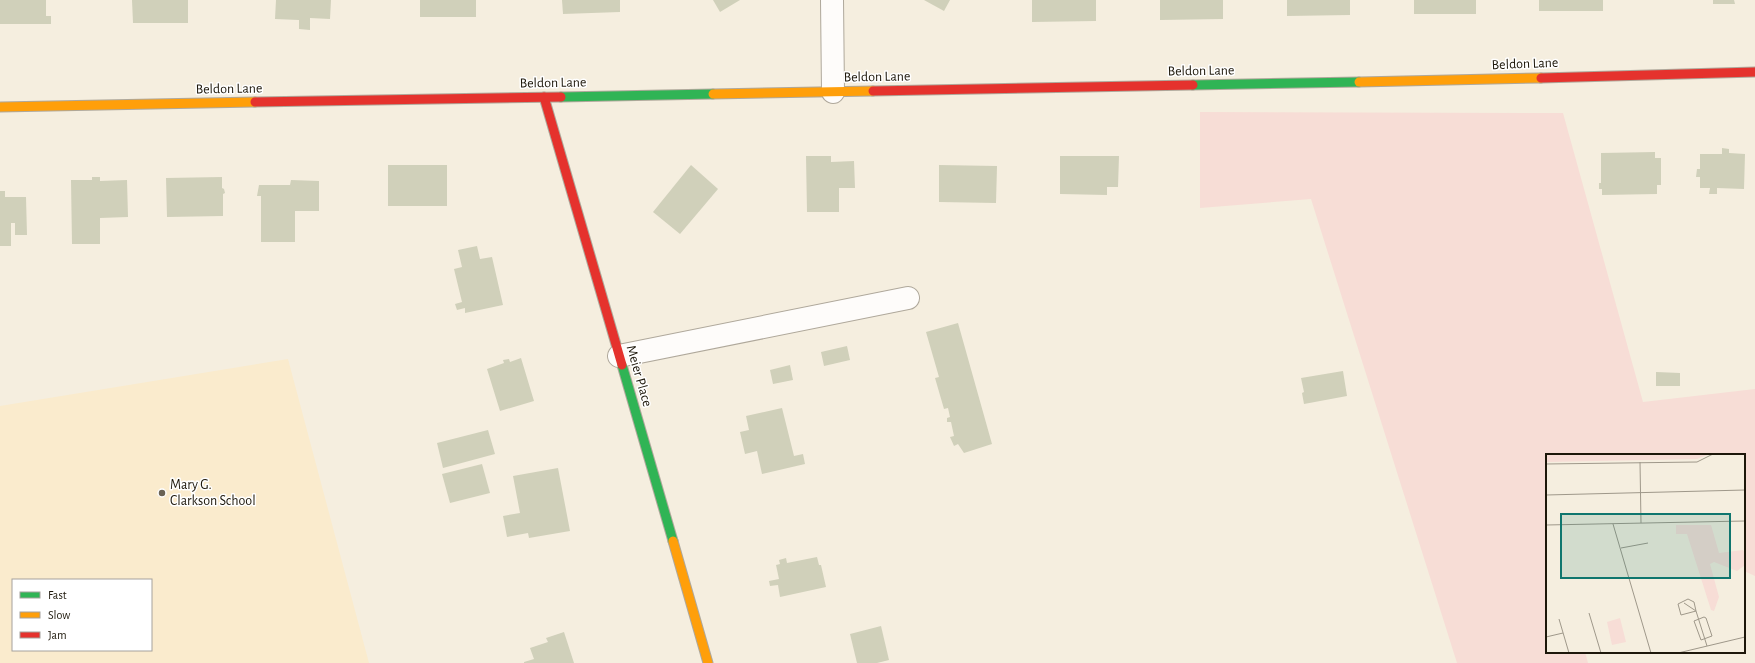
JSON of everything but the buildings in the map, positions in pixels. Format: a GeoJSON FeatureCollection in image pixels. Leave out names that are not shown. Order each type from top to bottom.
{"type":"FeatureCollection","features":[{"type":"Feature","properties":{"kind":"street"},"geometry":{"type":"LineString","coordinates":[[832,0],[833,92]]}},
{"type":"Feature","properties":{"kind":"street","name":"Beldon Lane"},"geometry":{"type":"LineString","coordinates":[[0,107],[1455,80],[1755,72]]}},
{"type":"Feature","properties":{"kind":"street","name":"Meier Place"},"geometry":{"type":"LineString","coordinates":[[544,97],[708,663]]}},
{"type":"Feature","properties":{"kind":"street"},"geometry":{"type":"LineString","coordinates":[[619,356],[908,298]]}},
{"type":"Feature","properties":{"kind":"shaded area"},"geometry":{"type":"Polygon","coordinates":[[[1200,112],[1563,113],[1643,402],[1755,389],[1755,576],[1745,571],[1745,454],[1546,454],[1546,653],[1585,653],[1588,663],[1457,663],[1311,199],[1200,208],[1200,112]]]}},
{"type":"Feature","properties":{"kind":"shaded area","name":"Mary G. Clarkson School"},"geometry":{"type":"Polygon","coordinates":[[[288,359],[369,663],[0,663],[0,406],[288,359]]]}},
{"type":"Feature","properties":{"kind":"traffic: fast"},"geometry":{"type":"LineString","coordinates":[[1193,85],[1359,82]]}},
{"type":"Feature","properties":{"kind":"traffic: fast"},"geometry":{"type":"LineString","coordinates":[[561,97],[713,94]]}},
{"type":"Feature","properties":{"kind":"traffic: fast"},"geometry":{"type":"LineString","coordinates":[[622,365],[673,541]]}},
{"type":"Feature","properties":{"kind":"traffic: slow"},"geometry":{"type":"LineString","coordinates":[[1359,82],[1541,78]]}},
{"type":"Feature","properties":{"kind":"traffic: slow"},"geometry":{"type":"LineString","coordinates":[[713,94],[873,91]]}},
{"type":"Feature","properties":{"kind":"traffic: slow"},"geometry":{"type":"LineString","coordinates":[[0,107],[255,102]]}},
{"type":"Feature","properties":{"kind":"traffic: slow"},"geometry":{"type":"LineString","coordinates":[[673,541],[708,663]]}},
{"type":"Feature","properties":{"kind":"traffic: jam"},"geometry":{"type":"LineString","coordinates":[[1541,78],[1755,72]]}},
{"type":"Feature","properties":{"kind":"traffic: jam"},"geometry":{"type":"LineString","coordinates":[[873,91],[1193,85]]}},
{"type":"Feature","properties":{"kind":"traffic: jam"},"geometry":{"type":"LineString","coordinates":[[544,97],[622,365]]}},
{"type":"Feature","properties":{"kind":"traffic: jam"},"geometry":{"type":"LineString","coordinates":[[255,102],[561,97]]}},
{"type":"Feature","properties":{"kind":"place","name":"Mary G. Clarkson School"},"geometry":{"type":"Point","coordinates":[162,493]}}]}
